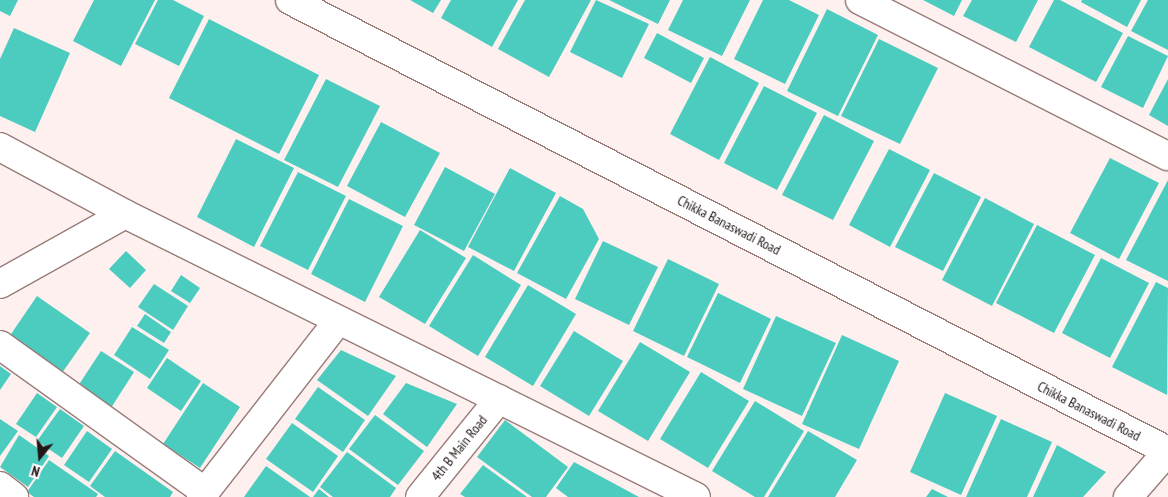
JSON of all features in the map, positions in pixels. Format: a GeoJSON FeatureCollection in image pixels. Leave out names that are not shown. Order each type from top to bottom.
{"type":"FeatureCollection","features":[{"type":"Feature","properties":{"kind":"street","name":"Chikka Banaswadi Road"},"geometry":{"type":"LineString","coordinates":[[290,0],[1168,451]]}},
{"type":"Feature","properties":{"kind":"street"},"geometry":{"type":"LineString","coordinates":[[860,0],[1168,156]]}},
{"type":"Feature","properties":{"kind":"street"},"geometry":{"type":"LineString","coordinates":[[0,147],[125,214],[696,497]]}},
{"type":"Feature","properties":{"kind":"street"},"geometry":{"type":"LineString","coordinates":[[0,284],[125,214]]}},
{"type":"Feature","properties":{"kind":"street"},"geometry":{"type":"LineString","coordinates":[[0,345],[203,494],[339,320]]}},
{"type":"Feature","properties":{"kind":"street","name":"4th B Main Road"},"geometry":{"type":"LineString","coordinates":[[420,497],[499,399]]}},
{"type":"Feature","properties":{"kind":"street"},"geometry":{"type":"LineString","coordinates":[[1128,497],[1168,451]]}},
{"type":"Feature","properties":{"kind":"street"},"geometry":{"type":"LineString","coordinates":[[0,486],[14,497]]}},
{"type":"Feature","properties":{"kind":"building"},"geometry":{"type":"Polygon","coordinates":[[[0,0],[18,0],[10,16],[0,11],[0,0]]]}},
{"type":"Feature","properties":{"kind":"building"},"geometry":{"type":"Polygon","coordinates":[[[94,0],[155,0],[121,66],[73,41],[94,0]]]}},
{"type":"Feature","properties":{"kind":"building"},"geometry":{"type":"Polygon","coordinates":[[[158,0],[173,0],[204,16],[179,66],[135,44],[158,0]]]}},
{"type":"Feature","properties":{"kind":"building"},"geometry":{"type":"Polygon","coordinates":[[[410,0],[441,0],[433,13],[410,0]]]}},
{"type":"Feature","properties":{"kind":"building"},"geometry":{"type":"Polygon","coordinates":[[[451,0],[518,0],[492,47],[441,18],[451,0]]]}},
{"type":"Feature","properties":{"kind":"building"},"geometry":{"type":"Polygon","coordinates":[[[525,0],[591,0],[549,77],[498,49],[525,0]]]}},
{"type":"Feature","properties":{"kind":"building"},"geometry":{"type":"Polygon","coordinates":[[[596,0],[649,24],[622,78],[570,52],[596,0]]]}},
{"type":"Feature","properties":{"kind":"building"},"geometry":{"type":"Polygon","coordinates":[[[609,0],[670,0],[658,24],[609,0]]]}},
{"type":"Feature","properties":{"kind":"building"},"geometry":{"type":"Polygon","coordinates":[[[683,0],[750,0],[722,56],[668,30],[683,0]]]}},
{"type":"Feature","properties":{"kind":"building"},"geometry":{"type":"Polygon","coordinates":[[[763,0],[789,0],[819,15],[785,84],[734,59],[763,0]]]}},
{"type":"Feature","properties":{"kind":"building"},"geometry":{"type":"Polygon","coordinates":[[[923,0],[962,0],[954,16],[923,0]]]}},
{"type":"Feature","properties":{"kind":"building"},"geometry":{"type":"Polygon","coordinates":[[[972,0],[1038,0],[1016,42],[963,16],[972,0]]]}},
{"type":"Feature","properties":{"kind":"building"},"geometry":{"type":"Polygon","coordinates":[[[1054,0],[1060,0],[1123,33],[1096,82],[1029,47],[1054,0]]]}},
{"type":"Feature","properties":{"kind":"building"},"geometry":{"type":"Polygon","coordinates":[[[1082,0],[1141,0],[1127,27],[1081,2],[1082,0]]]}},
{"type":"Feature","properties":{"kind":"building"},"geometry":{"type":"Polygon","coordinates":[[[1148,0],[1168,0],[1168,50],[1131,31],[1148,0]]]}},
{"type":"Feature","properties":{"kind":"building"},"geometry":{"type":"Polygon","coordinates":[[[827,9],[878,35],[838,116],[787,91],[827,9]]]}},
{"type":"Feature","properties":{"kind":"building"},"geometry":{"type":"Polygon","coordinates":[[[209,19],[319,75],[279,154],[169,98],[209,19]]]}},
{"type":"Feature","properties":{"kind":"building"},"geometry":{"type":"Polygon","coordinates":[[[14,28],[70,53],[35,132],[0,116],[0,59],[14,28]]]}},
{"type":"Feature","properties":{"kind":"building"},"geometry":{"type":"Polygon","coordinates":[[[657,33],[704,58],[691,83],[644,58],[657,33]]]}},
{"type":"Feature","properties":{"kind":"building"},"geometry":{"type":"Polygon","coordinates":[[[1128,36],[1168,56],[1143,108],[1101,87],[1128,36]]]}},
{"type":"Feature","properties":{"kind":"building"},"geometry":{"type":"Polygon","coordinates":[[[879,39],[938,68],[900,144],[841,116],[879,39]]]}},
{"type":"Feature","properties":{"kind":"building"},"geometry":{"type":"Polygon","coordinates":[[[710,57],[759,83],[719,160],[670,134],[710,57]]]}},
{"type":"Feature","properties":{"kind":"building"},"geometry":{"type":"Polygon","coordinates":[[[326,79],[380,106],[338,187],[284,160],[326,79]]]}},
{"type":"Feature","properties":{"kind":"building"},"geometry":{"type":"Polygon","coordinates":[[[1168,79],[1168,126],[1149,115],[1168,79]]]}},
{"type":"Feature","properties":{"kind":"building"},"geometry":{"type":"Polygon","coordinates":[[[764,86],[817,113],[777,190],[724,163],[764,86]]]}},
{"type":"Feature","properties":{"kind":"building"},"geometry":{"type":"Polygon","coordinates":[[[824,115],[874,141],[833,220],[782,195],[824,115]]]}},
{"type":"Feature","properties":{"kind":"building"},"geometry":{"type":"Polygon","coordinates":[[[381,122],[440,153],[405,217],[347,186],[381,122]]]}},
{"type":"Feature","properties":{"kind":"building"},"geometry":{"type":"Polygon","coordinates":[[[236,139],[294,168],[254,247],[197,217],[236,139]]]}},
{"type":"Feature","properties":{"kind":"building"},"geometry":{"type":"Polygon","coordinates":[[[889,149],[930,170],[890,247],[849,225],[889,149]]]}},
{"type":"Feature","properties":{"kind":"building"},"geometry":{"type":"Polygon","coordinates":[[[1110,158],[1159,183],[1119,259],[1070,233],[1110,158]]]}},
{"type":"Feature","properties":{"kind":"building"},"geometry":{"type":"Polygon","coordinates":[[[445,167],[495,194],[464,251],[414,225],[445,167]]]}},
{"type":"Feature","properties":{"kind":"building"},"geometry":{"type":"Polygon","coordinates":[[[510,168],[556,193],[514,271],[468,247],[510,168]]]}},
{"type":"Feature","properties":{"kind":"building"},"geometry":{"type":"Polygon","coordinates":[[[298,172],[346,196],[308,270],[260,246],[298,172]]]}},
{"type":"Feature","properties":{"kind":"building"},"geometry":{"type":"Polygon","coordinates":[[[934,173],[981,197],[943,271],[895,247],[934,173]]]}},
{"type":"Feature","properties":{"kind":"building"},"geometry":{"type":"Polygon","coordinates":[[[1168,180],[1168,281],[1126,260],[1168,180]]]}},
{"type":"Feature","properties":{"kind":"building"},"geometry":{"type":"Polygon","coordinates":[[[560,196],[583,209],[599,239],[566,299],[517,273],[560,196]]]}},
{"type":"Feature","properties":{"kind":"building"},"geometry":{"type":"Polygon","coordinates":[[[985,198],[1034,224],[992,306],[942,280],[985,198]]]}},
{"type":"Feature","properties":{"kind":"building"},"geometry":{"type":"Polygon","coordinates":[[[349,199],[403,226],[365,302],[311,274],[349,199]]]}},
{"type":"Feature","properties":{"kind":"building"},"geometry":{"type":"Polygon","coordinates":[[[1037,225],[1095,255],[1054,333],[996,303],[1037,225]]]}},
{"type":"Feature","properties":{"kind":"building"},"geometry":{"type":"Polygon","coordinates":[[[420,230],[466,258],[425,324],[379,297],[420,230]]]}},
{"type":"Feature","properties":{"kind":"building"},"geometry":{"type":"Polygon","coordinates":[[[603,241],[658,267],[629,325],[575,299],[603,241]]]}},
{"type":"Feature","properties":{"kind":"building"},"geometry":{"type":"Polygon","coordinates":[[[126,251],[146,270],[130,288],[109,269],[126,251]]]}},
{"type":"Feature","properties":{"kind":"building"},"geometry":{"type":"Polygon","coordinates":[[[473,255],[521,285],[478,356],[429,326],[473,255]]]}},
{"type":"Feature","properties":{"kind":"building"},"geometry":{"type":"Polygon","coordinates":[[[1101,258],[1149,283],[1110,358],[1062,333],[1101,258]]]}},
{"type":"Feature","properties":{"kind":"building"},"geometry":{"type":"Polygon","coordinates":[[[668,259],[719,284],[684,356],[633,331],[668,259]]]}},
{"type":"Feature","properties":{"kind":"building"},"geometry":{"type":"Polygon","coordinates":[[[181,275],[200,288],[190,303],[171,291],[181,275]]]}},
{"type":"Feature","properties":{"kind":"building"},"geometry":{"type":"Polygon","coordinates":[[[1156,282],[1168,288],[1167,395],[1112,367],[1156,282]]]}},
{"type":"Feature","properties":{"kind":"building"},"geometry":{"type":"Polygon","coordinates":[[[154,284],[188,306],[173,330],[138,307],[154,284]]]}},
{"type":"Feature","properties":{"kind":"building"},"geometry":{"type":"Polygon","coordinates":[[[528,285],[576,314],[533,386],[485,357],[528,285]]]}},
{"type":"Feature","properties":{"kind":"building"},"geometry":{"type":"Polygon","coordinates":[[[718,293],[771,319],[740,383],[687,357],[718,293]]]}},
{"type":"Feature","properties":{"kind":"building"},"geometry":{"type":"Polygon","coordinates":[[[37,296],[90,333],[62,373],[9,337],[37,296]]]}},
{"type":"Feature","properties":{"kind":"building"},"geometry":{"type":"Polygon","coordinates":[[[145,314],[171,332],[164,343],[137,326],[145,314]]]}},
{"type":"Feature","properties":{"kind":"building"},"geometry":{"type":"Polygon","coordinates":[[[776,316],[836,343],[802,416],[743,389],[776,316]]]}},
{"type":"Feature","properties":{"kind":"building"},"geometry":{"type":"Polygon","coordinates":[[[132,327],[169,350],[150,379],[114,355],[132,327]]]}},
{"type":"Feature","properties":{"kind":"building"},"geometry":{"type":"Polygon","coordinates":[[[574,331],[623,361],[589,416],[540,386],[574,331]]]}},
{"type":"Feature","properties":{"kind":"building"},"geometry":{"type":"Polygon","coordinates":[[[842,335],[899,361],[859,449],[802,424],[842,335]]]}},
{"type":"Feature","properties":{"kind":"building"},"geometry":{"type":"Polygon","coordinates":[[[640,342],[690,372],[648,441],[598,411],[640,342]]]}},
{"type":"Feature","properties":{"kind":"building"},"geometry":{"type":"Polygon","coordinates":[[[341,350],[396,376],[368,416],[317,380],[341,350]]]}},
{"type":"Feature","properties":{"kind":"building"},"geometry":{"type":"Polygon","coordinates":[[[101,351],[134,372],[109,411],[76,389],[101,351]]]}},
{"type":"Feature","properties":{"kind":"building"},"geometry":{"type":"Polygon","coordinates":[[[167,358],[201,381],[181,411],[147,388],[167,358]]]}},
{"type":"Feature","properties":{"kind":"building"},"geometry":{"type":"Polygon","coordinates":[[[0,366],[11,374],[0,390],[0,366]]]}},
{"type":"Feature","properties":{"kind":"building"},"geometry":{"type":"Polygon","coordinates":[[[701,372],[749,401],[708,468],[660,439],[701,372]]]}},
{"type":"Feature","properties":{"kind":"building"},"geometry":{"type":"Polygon","coordinates":[[[203,383],[240,407],[200,468],[163,444],[203,383]]]}},
{"type":"Feature","properties":{"kind":"building"},"geometry":{"type":"Polygon","coordinates":[[[406,383],[457,404],[427,447],[383,414],[406,383]]]}},
{"type":"Feature","properties":{"kind":"building"},"geometry":{"type":"Polygon","coordinates":[[[318,387],[365,420],[343,452],[295,419],[318,387]]]}},
{"type":"Feature","properties":{"kind":"building"},"geometry":{"type":"Polygon","coordinates":[[[37,393],[57,407],[36,437],[16,424],[37,393]]]}},
{"type":"Feature","properties":{"kind":"building"},"geometry":{"type":"Polygon","coordinates":[[[945,393],[997,416],[961,495],[910,472],[945,393]]]}},
{"type":"Feature","properties":{"kind":"building"},"geometry":{"type":"Polygon","coordinates":[[[755,401],[804,431],[764,497],[755,497],[712,471],[755,401]]]}},
{"type":"Feature","properties":{"kind":"building"},"geometry":{"type":"Polygon","coordinates":[[[60,409],[84,426],[62,458],[37,441],[60,409]]]}},
{"type":"Feature","properties":{"kind":"building"},"geometry":{"type":"Polygon","coordinates":[[[375,415],[424,451],[398,485],[349,449],[375,415]]]}},
{"type":"Feature","properties":{"kind":"building"},"geometry":{"type":"Polygon","coordinates":[[[0,419],[18,431],[0,456],[0,419]]]}},
{"type":"Feature","properties":{"kind":"building"},"geometry":{"type":"Polygon","coordinates":[[[1001,419],[1052,442],[1027,497],[966,497],[1001,419]]]}},
{"type":"Feature","properties":{"kind":"building"},"geometry":{"type":"Polygon","coordinates":[[[505,420],[568,467],[546,497],[532,497],[477,457],[505,420]]]}},
{"type":"Feature","properties":{"kind":"building"},"geometry":{"type":"Polygon","coordinates":[[[292,423],[338,456],[313,492],[266,459],[292,423]]]}},
{"type":"Feature","properties":{"kind":"building"},"geometry":{"type":"Polygon","coordinates":[[[87,431],[112,449],[89,482],[64,465],[87,431]]]}},
{"type":"Feature","properties":{"kind":"building"},"geometry":{"type":"Polygon","coordinates":[[[808,431],[857,460],[835,497],[768,497],[808,431]]]}},
{"type":"Feature","properties":{"kind":"building"},"geometry":{"type":"Polygon","coordinates":[[[19,435],[49,456],[28,487],[0,467],[19,435]]]}},
{"type":"Feature","properties":{"kind":"building"},"geometry":{"type":"Polygon","coordinates":[[[1057,445],[1106,472],[1083,497],[1033,497],[1057,445]]]}},
{"type":"Feature","properties":{"kind":"building"},"geometry":{"type":"Polygon","coordinates":[[[115,451],[173,492],[170,497],[105,497],[90,486],[115,451]]]}},
{"type":"Feature","properties":{"kind":"building"},"geometry":{"type":"Polygon","coordinates":[[[347,452],[396,488],[390,497],[333,497],[320,487],[347,452]]]}},
{"type":"Feature","properties":{"kind":"building"},"geometry":{"type":"Polygon","coordinates":[[[49,460],[98,494],[96,497],[34,497],[27,492],[49,460]]]}},
{"type":"Feature","properties":{"kind":"building"},"geometry":{"type":"Polygon","coordinates":[[[574,462],[639,497],[568,497],[556,488],[574,462]]]}},
{"type":"Feature","properties":{"kind":"building"},"geometry":{"type":"Polygon","coordinates":[[[483,465],[527,497],[465,497],[460,494],[483,465]]]}},
{"type":"Feature","properties":{"kind":"building"},"geometry":{"type":"Polygon","coordinates":[[[266,466],[310,497],[244,497],[266,466]]]}},
{"type":"Feature","properties":{"kind":"building"},"geometry":{"type":"Polygon","coordinates":[[[319,489],[329,497],[313,497],[319,489]]]}},
{"type":"Feature","properties":{"kind":"building"},"geometry":{"type":"Polygon","coordinates":[[[932,489],[948,497],[926,497],[932,489]]]}}]}
